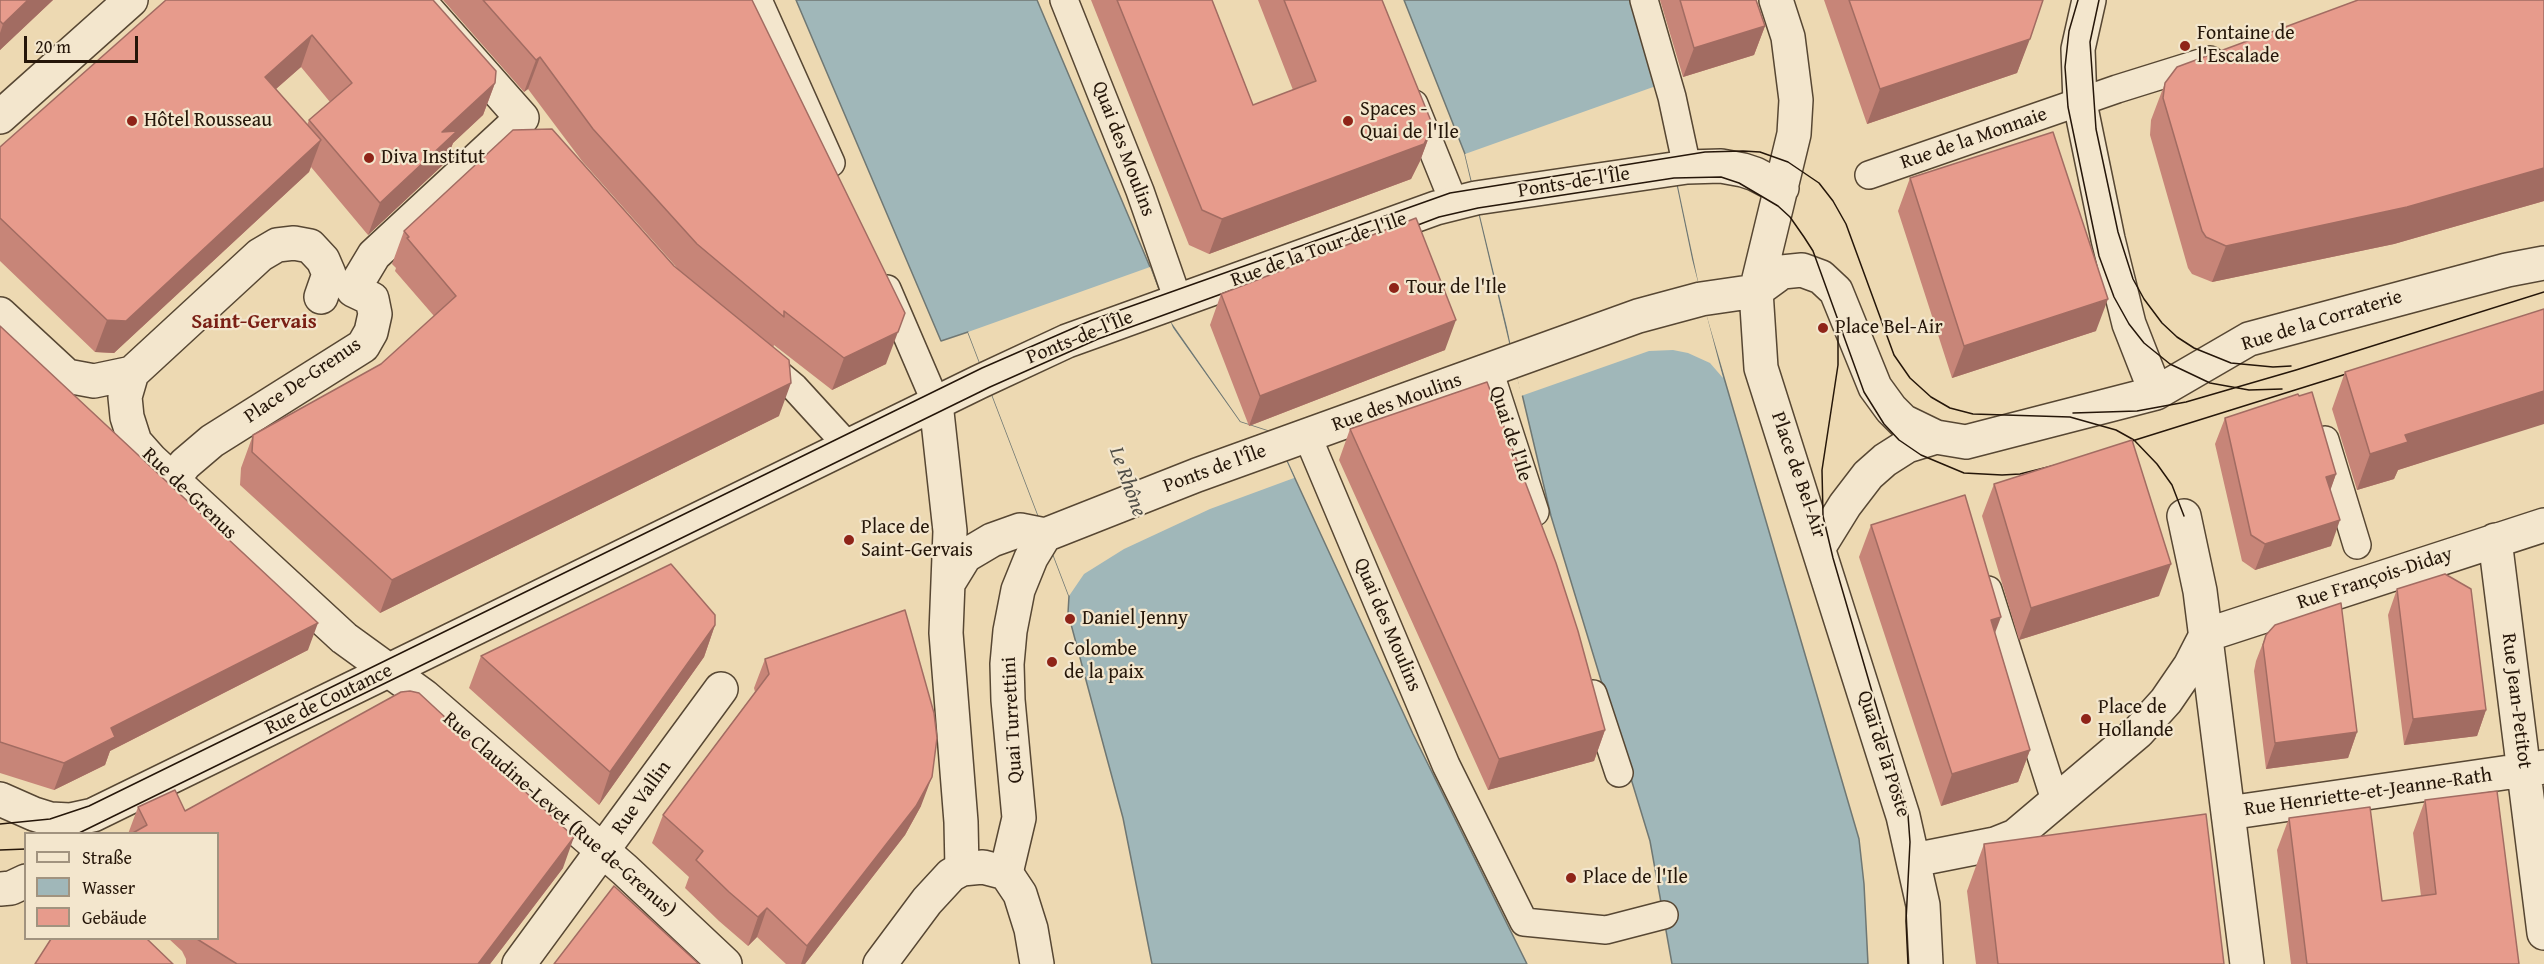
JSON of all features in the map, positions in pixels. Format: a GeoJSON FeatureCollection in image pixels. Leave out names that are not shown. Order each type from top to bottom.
{"type":"FeatureCollection","features":[{"type":"Feature","properties":{"kind":"street"},"geometry":{"type":"LineString","coordinates":[[5,105],[131,0]]}},
{"type":"Feature","properties":{"kind":"street","name":"Place De-Grenus"},"geometry":{"type":"LineString","coordinates":[[172,481],[185,464],[212,441],[363,346],[371,332],[375,314],[372,299],[354,290],[374,255],[531,129],[418,0]]}},
{"type":"Feature","properties":{"kind":"street"},"geometry":{"type":"LineString","coordinates":[[758,0],[838,181]]}},
{"type":"Feature","properties":{"kind":"street","name":"Quai des Moulins"},"geometry":{"type":"LineString","coordinates":[[1064,0],[1140,191],[1171,303]]}},
{"type":"Feature","properties":{"kind":"street"},"geometry":{"type":"LineString","coordinates":[[1644,0],[1672,97],[1679,167],[1721,166],[1743,170],[1782,188]]}},
{"type":"Feature","properties":{"kind":"street","name":"Place de Bel-Air"},"geometry":{"type":"LineString","coordinates":[[1776,0],[1788,37],[1796,100],[1794,134],[1756,291],[1761,368],[1819,547]]}},
{"type":"Feature","properties":{"kind":"street"},"geometry":{"type":"LineString","coordinates":[[2089,0],[2078,49],[2080,103],[2105,228],[2129,324],[2156,393]]}},
{"type":"Feature","properties":{"kind":"street","name":"Rue de la Monnaie"},"geometry":{"type":"LineString","coordinates":[[1869,175],[2231,54]]}},
{"type":"Feature","properties":{"kind":"street"},"geometry":{"type":"LineString","coordinates":[[1406,84],[1465,201]]}},
{"type":"Feature","properties":{"kind":"street","name":"Ponts-de-l'Île"},"geometry":{"type":"LineString","coordinates":[[1465,201],[1679,167]]}},
{"type":"Feature","properties":{"kind":"street","name":"Rue de la Tour-de-l'Ile"},"geometry":{"type":"LineString","coordinates":[[1171,303],[1465,201]]}},
{"type":"Feature","properties":{"kind":"street"},"geometry":{"type":"LineString","coordinates":[[0,314],[67,376],[94,381],[132,373],[260,255],[277,245],[294,243],[310,246],[323,260],[329,274],[321,297]]}},
{"type":"Feature","properties":{"kind":"street","name":"Rue de la Corraterie"},"geometry":{"type":"LineString","coordinates":[[1936,437],[1955,442],[1979,441],[2156,393],[2249,339],[2544,262]]}},
{"type":"Feature","properties":{"kind":"street"},"geometry":{"type":"LineString","coordinates":[[876,266],[936,403],[950,531],[946,633],[961,822],[962,869]]}},
{"type":"Feature","properties":{"kind":"street"},"geometry":{"type":"LineString","coordinates":[[1502,366],[1638,316],[1701,299],[1756,291],[1782,272],[1802,270],[1821,277],[1836,291],[1875,387],[1890,409],[1904,421],[1936,437]]}},
{"type":"Feature","properties":{"kind":"street","name":"Ponts-de-l'Île"},"geometry":{"type":"LineString","coordinates":[[936,403],[1067,341],[1171,303]]}},
{"type":"Feature","properties":{"kind":"street"},"geometry":{"type":"LineString","coordinates":[[742,344],[794,387],[848,446],[936,403]]}},
{"type":"Feature","properties":{"kind":"street","name":"Rue des Moulins"},"geometry":{"type":"LineString","coordinates":[[1293,440],[1502,366]]}},
{"type":"Feature","properties":{"kind":"street","name":"Quai de l'Ile"},"geometry":{"type":"LineString","coordinates":[[1502,366],[1544,540]]}},
{"type":"Feature","properties":{"kind":"street","name":"Rue de-Grenus"},"geometry":{"type":"LineString","coordinates":[[132,373],[125,397],[127,417],[135,442],[172,481],[344,639],[389,670]]}},
{"type":"Feature","properties":{"kind":"street"},"geometry":{"type":"LineString","coordinates":[[2317,414],[2357,545]]}},
{"type":"Feature","properties":{"kind":"street","name":"Place de Bel-Air"},"geometry":{"type":"LineString","coordinates":[[1819,547],[1845,505],[1868,475],[1885,460],[1907,446],[1936,437]]}},
{"type":"Feature","properties":{"kind":"street","name":"Quai des Moulins"},"geometry":{"type":"LineString","coordinates":[[1293,440],[1446,765],[1524,922],[1606,930],[1664,915]]}},
{"type":"Feature","properties":{"kind":"street","name":"Ponts de l'Île"},"geometry":{"type":"LineString","coordinates":[[948,592],[965,556],[992,540],[1020,530],[1045,535],[1097,513],[1293,440]]}},
{"type":"Feature","properties":{"kind":"street","name":"Rue de Coutance"},"geometry":{"type":"LineString","coordinates":[[0,798],[50,819],[86,824],[389,670],[848,446]]}},
{"type":"Feature","properties":{"kind":"street"},"geometry":{"type":"LineString","coordinates":[[2184,516],[2200,591],[2247,964]]}},
{"type":"Feature","properties":{"kind":"street","name":"Rue François-Diday"},"geometry":{"type":"LineString","coordinates":[[2206,635],[2544,525]]}},
{"type":"Feature","properties":{"kind":"street","name":"Quai Turrettini"},"geometry":{"type":"LineString","coordinates":[[1006,873],[1019,818],[1006,664],[1018,590],[1031,558],[1045,535]]}},
{"type":"Feature","properties":{"kind":"street","name":"Rue Jean-Petitot"},"geometry":{"type":"LineString","coordinates":[[2495,540],[2534,768],[2544,933]]}},
{"type":"Feature","properties":{"kind":"street","name":"Quai de la Poste"},"geometry":{"type":"LineString","coordinates":[[1819,547],[1903,816],[1923,905],[1926,964]]}},
{"type":"Feature","properties":{"kind":"street"},"geometry":{"type":"LineString","coordinates":[[1981,568],[2056,803]]}},
{"type":"Feature","properties":{"kind":"street"},"geometry":{"type":"LineString","coordinates":[[1914,860],[1995,844],[2015,836],[2138,732],[2159,709],[2190,666],[2206,635]]}},
{"type":"Feature","properties":{"kind":"street","name":"Rue Claudine-Levet (Rue de-Grenus)"},"geometry":{"type":"LineString","coordinates":[[389,670],[424,696],[603,851],[725,964]]}},
{"type":"Feature","properties":{"kind":"street"},"geometry":{"type":"LineString","coordinates":[[1587,673],[1619,773]]}},
{"type":"Feature","properties":{"kind":"street","name":"Rue Vallin"},"geometry":{"type":"LineString","coordinates":[[519,964],[721,689]]}},
{"type":"Feature","properties":{"kind":"street","name":"Rue Henriette-et-Jeanne-Rath"},"geometry":{"type":"LineString","coordinates":[[2229,813],[2534,768]]}},
{"type":"Feature","properties":{"kind":"street"},"geometry":{"type":"LineString","coordinates":[[880,964],[927,901],[951,875],[962,869],[983,867],[1006,873],[1020,894],[1031,929],[1037,964]]}},
{"type":"Feature","properties":{"kind":"street"},"geometry":{"type":"LineString","coordinates":[[0,890],[24,882]]}},
{"type":"Feature","properties":{"kind":"water","name":"Le Rhône"},"geometry":{"type":"Polygon","coordinates":[[[796,0],[1037,0],[1150,267],[1170,322],[1240,422],[1274,433],[1413,734],[1527,964],[1152,964],[1123,818],[1068,613],[1069,596],[968,332],[941,341],[796,0]]]}},
{"type":"Feature","properties":{"kind":"water"},"geometry":{"type":"Polygon","coordinates":[[[1404,0],[1631,0],[1656,86],[1701,299],[1859,839],[1868,964],[1672,964],[1650,841],[1551,516],[1465,154],[1404,0]]]}},
{"type":"Feature","properties":{"kind":"pier"},"geometry":{"type":"Polygon","coordinates":[[[1656,86],[1692,259],[1723,378],[1710,363],[1688,353],[1673,350],[1649,351],[1521,396],[1507,327],[1465,154],[1656,86]]]}},
{"type":"Feature","properties":{"kind":"pier"},"geometry":{"type":"Polygon","coordinates":[[[1150,267],[1173,328],[1240,422],[1274,433],[1294,478],[1210,509],[1124,549],[1084,574],[1069,596],[968,332],[1150,267]]]}},
{"type":"Feature","properties":{"kind":"building"},"geometry":{"type":"Polygon","coordinates":[[[0,0],[28,0],[3,24],[0,21],[0,0]]]}},
{"type":"Feature","properties":{"kind":"building"},"geometry":{"type":"Polygon","coordinates":[[[166,0],[433,0],[496,71],[495,83],[442,132],[457,131],[380,203],[309,120],[352,83],[312,35],[265,77],[321,140],[126,321],[107,320],[0,218],[0,147],[166,0]]]}},
{"type":"Feature","properties":{"kind":"building"},"geometry":{"type":"Polygon","coordinates":[[[483,0],[752,0],[905,313],[898,332],[844,358],[784,311],[784,317],[697,244],[593,129],[540,57],[536,60],[483,0]]]}},
{"type":"Feature","properties":{"kind":"building"},"geometry":{"type":"Polygon","coordinates":[[[1117,0],[1212,0],[1253,105],[1316,81],[1284,0],[1382,0],[1433,126],[1424,144],[1222,219],[1202,210],[1117,0]]]}},
{"type":"Feature","properties":{"kind":"building"},"geometry":{"type":"Polygon","coordinates":[[[1680,0],[1756,0],[1765,26],[1694,48],[1680,0]]]}},
{"type":"Feature","properties":{"kind":"building"},"geometry":{"type":"Polygon","coordinates":[[[1849,0],[2043,0],[2030,39],[1880,89],[1849,0]]]}},
{"type":"Feature","properties":{"kind":"building"},"geometry":{"type":"Polygon","coordinates":[[[2358,0],[2544,0],[2544,168],[2407,207],[2226,246],[2206,237],[2202,231],[2163,98],[2165,83],[2177,67],[2358,0]]]}},
{"type":"Feature","properties":{"kind":"building"},"geometry":{"type":"Polygon","coordinates":[[[552,129],[674,266],[789,360],[791,383],[392,580],[252,452],[253,435],[381,364],[456,296],[407,238],[409,237],[404,231],[513,130],[552,129]]]}},
{"type":"Feature","properties":{"kind":"building"},"geometry":{"type":"Polygon","coordinates":[[[2053,132],[2108,299],[1964,346],[1910,178],[2053,132]]]}},
{"type":"Feature","properties":{"kind":"building"},"geometry":{"type":"Polygon","coordinates":[[[1416,218],[1456,320],[1260,396],[1221,294],[1416,218]]]}},
{"type":"Feature","properties":{"kind":"building"},"geometry":{"type":"Polygon","coordinates":[[[2544,309],[2544,391],[2405,435],[2408,442],[2370,454],[2345,372],[2544,309]]]}},
{"type":"Feature","properties":{"kind":"building"},"geometry":{"type":"Polygon","coordinates":[[[0,326],[318,623],[111,728],[115,737],[64,763],[0,742],[0,326]]]}},
{"type":"Feature","properties":{"kind":"building"},"geometry":{"type":"Polygon","coordinates":[[[1487,382],[1556,563],[1578,631],[1605,730],[1499,759],[1350,429],[1487,382]]]}},
{"type":"Feature","properties":{"kind":"building"},"geometry":{"type":"Polygon","coordinates":[[[2312,392],[2336,474],[2326,477],[2340,520],[2265,544],[2251,535],[2225,418],[2298,394],[2299,396],[2312,392]]]}},
{"type":"Feature","properties":{"kind":"building"},"geometry":{"type":"Polygon","coordinates":[[[2132,440],[2171,564],[2031,608],[1994,484],[2132,440]]]}},
{"type":"Feature","properties":{"kind":"building"},"geometry":{"type":"Polygon","coordinates":[[[1965,495],[2001,617],[1991,620],[2030,750],[1952,774],[1871,525],[1965,495]]]}},
{"type":"Feature","properties":{"kind":"building"},"geometry":{"type":"Polygon","coordinates":[[[671,564],[715,615],[715,625],[610,772],[481,656],[671,564]]]}},
{"type":"Feature","properties":{"kind":"building"},"geometry":{"type":"Polygon","coordinates":[[[2445,574],[2471,589],[2486,710],[2413,719],[2397,589],[2445,574]]]}},
{"type":"Feature","properties":{"kind":"building"},"geometry":{"type":"Polygon","coordinates":[[[2341,603],[2357,732],[2275,743],[2263,645],[2266,635],[2275,625],[2341,603]]]}},
{"type":"Feature","properties":{"kind":"building"},"geometry":{"type":"Polygon","coordinates":[[[905,610],[934,713],[937,738],[932,777],[916,806],[807,946],[767,908],[758,917],[729,892],[696,860],[703,851],[663,815],[769,674],[765,659],[905,610]]]}},
{"type":"Feature","properties":{"kind":"building"},"geometry":{"type":"Polygon","coordinates":[[[401,692],[419,693],[574,837],[478,964],[237,964],[199,940],[219,940],[219,832],[135,832],[147,825],[138,807],[175,790],[185,811],[401,692]]]}},
{"type":"Feature","properties":{"kind":"building"},"geometry":{"type":"Polygon","coordinates":[[[2497,791],[2519,964],[2307,964],[2289,818],[2370,807],[2382,901],[2436,894],[2425,800],[2497,791]]]}},
{"type":"Feature","properties":{"kind":"building"},"geometry":{"type":"Polygon","coordinates":[[[2206,814],[2224,964],[1998,964],[1984,844],[2206,814]]]}},
{"type":"Feature","properties":{"kind":"building"},"geometry":{"type":"Polygon","coordinates":[[[614,886],[699,964],[554,964],[614,886]]]}},
{"type":"Feature","properties":{"kind":"building"},"geometry":{"type":"Polygon","coordinates":[[[50,940],[148,940],[173,964],[35,964],[50,940]]]}},
{"type":"Feature","properties":{"kind":"tram line"},"geometry":{"type":"LineString","coordinates":[[2078,0],[2069,31],[2065,67],[2068,107],[2099,256],[2114,297],[2129,324],[2144,343],[2170,364],[2210,383],[2249,390],[2282,389]]}},
{"type":"Feature","properties":{"kind":"tram line"},"geometry":{"type":"LineString","coordinates":[[2099,0],[2090,42],[2096,129],[2118,232],[2133,279],[2144,299],[2162,323],[2194,348],[2231,363],[2273,367],[2291,366]]}},
{"type":"Feature","properties":{"kind":"tram line"},"geometry":{"type":"LineString","coordinates":[[0,824],[50,819],[89,806],[982,368],[1092,320],[1450,193],[1705,152],[1760,152],[1788,162],[1819,183],[1846,224],[1894,355],[1910,378],[1931,397],[1950,408],[1973,414],[2070,417],[2116,430],[2134,440],[2157,464],[2172,485],[2184,516]]}},
{"type":"Feature","properties":{"kind":"tram line"},"geometry":{"type":"LineString","coordinates":[[1402,231],[1439,217],[1478,208],[1674,178],[1721,177],[1739,183],[1778,206],[1790,217],[1813,251],[1864,392],[1884,424],[1899,440],[1921,455],[1964,473],[2020,474],[2056,465]]}},
{"type":"Feature","properties":{"kind":"tram line"},"geometry":{"type":"LineString","coordinates":[[81,832],[990,387],[1098,339],[1235,289]]}},
{"type":"Feature","properties":{"kind":"tram line"},"geometry":{"type":"LineString","coordinates":[[2073,413],[2137,411],[2186,402],[2544,292]]}},
{"type":"Feature","properties":{"kind":"tram line"},"geometry":{"type":"LineString","coordinates":[[1838,335],[1838,365],[1822,470],[1823,516],[1833,558],[1908,815],[1910,842],[1906,921],[1908,964]]}},
{"type":"Feature","properties":{"kind":"tram line"},"geometry":{"type":"LineString","coordinates":[[2116,446],[2359,370]]}},
{"type":"Feature","properties":{"kind":"tram line"},"geometry":{"type":"LineString","coordinates":[[0,850],[24,849]]}},
{"type":"Feature","properties":{"kind":"place","name":"Fontaine de l'Escalade"},"geometry":{"type":"Point","coordinates":[2185,46]}},
{"type":"Feature","properties":{"kind":"place","name":"Hôtel Rousseau"},"geometry":{"type":"Point","coordinates":[132,121]}},
{"type":"Feature","properties":{"kind":"place","name":"Spaces - Quai de l'Ile"},"geometry":{"type":"Point","coordinates":[1348,121]}},
{"type":"Feature","properties":{"kind":"place","name":"Diva Institut"},"geometry":{"type":"Point","coordinates":[369,158]}},
{"type":"Feature","properties":{"kind":"place","name":"Tour de l'Ile"},"geometry":{"type":"Point","coordinates":[1394,288]}},
{"type":"Feature","properties":{"kind":"place","name":"Place Bel-Air"},"geometry":{"type":"Point","coordinates":[1823,328]}},
{"type":"Feature","properties":{"kind":"place","name":"Place de Saint-Gervais"},"geometry":{"type":"Point","coordinates":[849,540]}},
{"type":"Feature","properties":{"kind":"place","name":"Daniel Jenny"},"geometry":{"type":"Point","coordinates":[1070,619]}},
{"type":"Feature","properties":{"kind":"place","name":"Colombe de la paix"},"geometry":{"type":"Point","coordinates":[1052,662]}},
{"type":"Feature","properties":{"kind":"place","name":"Place de Hollande"},"geometry":{"type":"Point","coordinates":[2086,719]}},
{"type":"Feature","properties":{"kind":"place","name":"Place de l'Ile"},"geometry":{"type":"Point","coordinates":[1571,878]}},
{"type":"Feature","properties":{"kind":"district","name":"Saint-Gervais"},"geometry":{"type":"Point","coordinates":[254,323]}}]}
